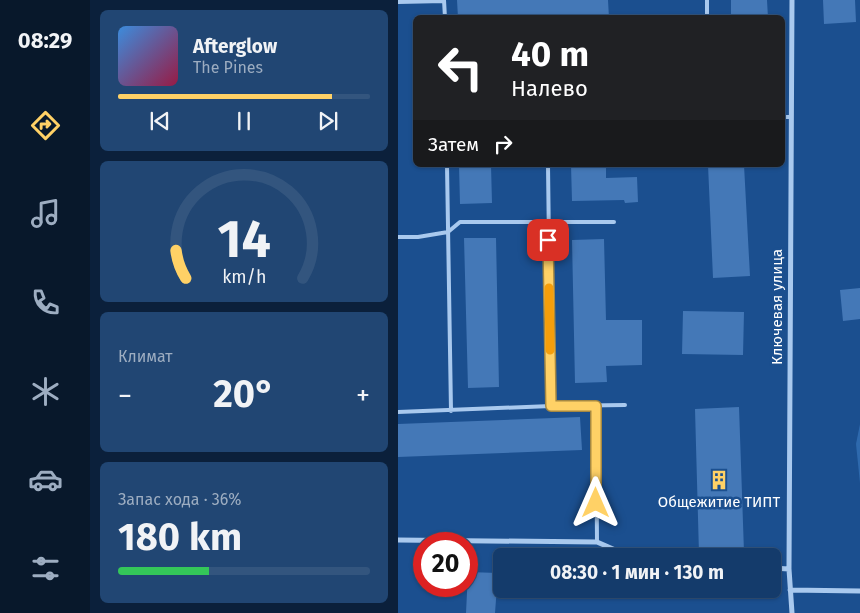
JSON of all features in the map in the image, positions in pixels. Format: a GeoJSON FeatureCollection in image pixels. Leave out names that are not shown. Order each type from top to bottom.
{"type":"FeatureCollection","features":[{"type":"Feature","properties":{"kind":"street","name":"Ключевая улица"},"geometry":{"type":"LineString","coordinates":[[792,0],[789,569],[792,613]]}},
{"type":"Feature","properties":{"kind":"street"},"geometry":{"type":"LineString","coordinates":[[398,540],[597,542],[611,548]]}},
{"type":"Feature","properties":{"kind":"street"},"geometry":{"type":"LineString","coordinates":[[781,569],[789,569]]}},
{"type":"Feature","properties":{"kind":"street"},"geometry":{"type":"LineString","coordinates":[[790,590],[860,591]]}},
{"type":"Feature","properties":{"kind":"lane"},"geometry":{"type":"LineString","coordinates":[[398,2],[444,0],[444,15]]}},
{"type":"Feature","properties":{"kind":"lane"},"geometry":{"type":"LineString","coordinates":[[707,0],[707,15]]}},
{"type":"Feature","properties":{"kind":"lane"},"geometry":{"type":"LineString","coordinates":[[785,117],[790,117]]}},
{"type":"Feature","properties":{"kind":"lane"},"geometry":{"type":"LineString","coordinates":[[447,167],[451,410]]}},
{"type":"Feature","properties":{"kind":"lane"},"geometry":{"type":"LineString","coordinates":[[548,167],[551,406]]}},
{"type":"Feature","properties":{"kind":"lane"},"geometry":{"type":"LineString","coordinates":[[398,237],[418,237],[448,232],[460,222],[614,222]]}},
{"type":"Feature","properties":{"kind":"lane"},"geometry":{"type":"LineString","coordinates":[[398,412],[625,405]]}},
{"type":"Feature","properties":{"kind":"lane"},"geometry":{"type":"LineString","coordinates":[[596,406],[597,542]]}},
{"type":"Feature","properties":{"kind":"shaded area"},"geometry":{"type":"Polygon","coordinates":[[[860,424],[860,483],[856,444],[860,424]]]}},
{"type":"Feature","properties":{"kind":"building"},"geometry":{"type":"Polygon","coordinates":[[[457,0],[608,0],[609,15],[458,15],[457,0]]]}},
{"type":"Feature","properties":{"kind":"building"},"geometry":{"type":"Polygon","coordinates":[[[731,0],[767,0],[768,15],[731,15],[731,0]]]}},
{"type":"Feature","properties":{"kind":"building"},"geometry":{"type":"Polygon","coordinates":[[[823,0],[855,0],[856,22],[824,24],[823,0]]]}},
{"type":"Feature","properties":{"kind":"building"},"geometry":{"type":"Polygon","coordinates":[[[459,167],[491,167],[492,203],[460,204],[459,167]]]}},
{"type":"Feature","properties":{"kind":"building"},"geometry":{"type":"Polygon","coordinates":[[[571,167],[606,167],[606,178],[637,177],[638,202],[625,203],[624,200],[572,201],[571,167]]]}},
{"type":"Feature","properties":{"kind":"building"},"geometry":{"type":"Polygon","coordinates":[[[708,167],[744,167],[750,276],[713,278],[708,167]]]}},
{"type":"Feature","properties":{"kind":"building"},"geometry":{"type":"Polygon","coordinates":[[[464,238],[496,238],[499,387],[468,388],[464,238]]]}},
{"type":"Feature","properties":{"kind":"building"},"geometry":{"type":"Polygon","coordinates":[[[604,239],[606,320],[642,320],[642,365],[606,366],[607,382],[575,383],[572,240],[604,239]]]}},
{"type":"Feature","properties":{"kind":"building"},"geometry":{"type":"Polygon","coordinates":[[[861,288],[861,319],[843,321],[840,290],[861,288]]]}},
{"type":"Feature","properties":{"kind":"building"},"geometry":{"type":"Polygon","coordinates":[[[683,311],[744,312],[743,355],[682,354],[683,311]]]}},
{"type":"Feature","properties":{"kind":"building","name":"Общежитие ТИПТ"},"geometry":{"type":"Polygon","coordinates":[[[739,407],[744,548],[699,548],[695,409],[739,407]]]}},
{"type":"Feature","properties":{"kind":"building"},"geometry":{"type":"Polygon","coordinates":[[[580,417],[582,450],[398,457],[398,424],[580,417]]]}},
{"type":"Feature","properties":{"kind":"building"},"geometry":{"type":"Polygon","coordinates":[[[478,572],[493,573],[493,598],[496,598],[495,613],[466,613],[467,597],[478,597],[478,572]]]}},
{"type":"Feature","properties":{"kind":"slow traffic"},"geometry":{"type":"LineString","coordinates":[[549,288],[550,350]]}},
{"type":"Feature","properties":{"kind":"place","name":"Общежитие ТИПТ"},"geometry":{"type":"Point","coordinates":[719,480]}},
{"type":"Feature","properties":{"kind":"route"},"geometry":{"type":"LineString","coordinates":[[548,240],[551,406],[596,406],[596,503]]}}]}
